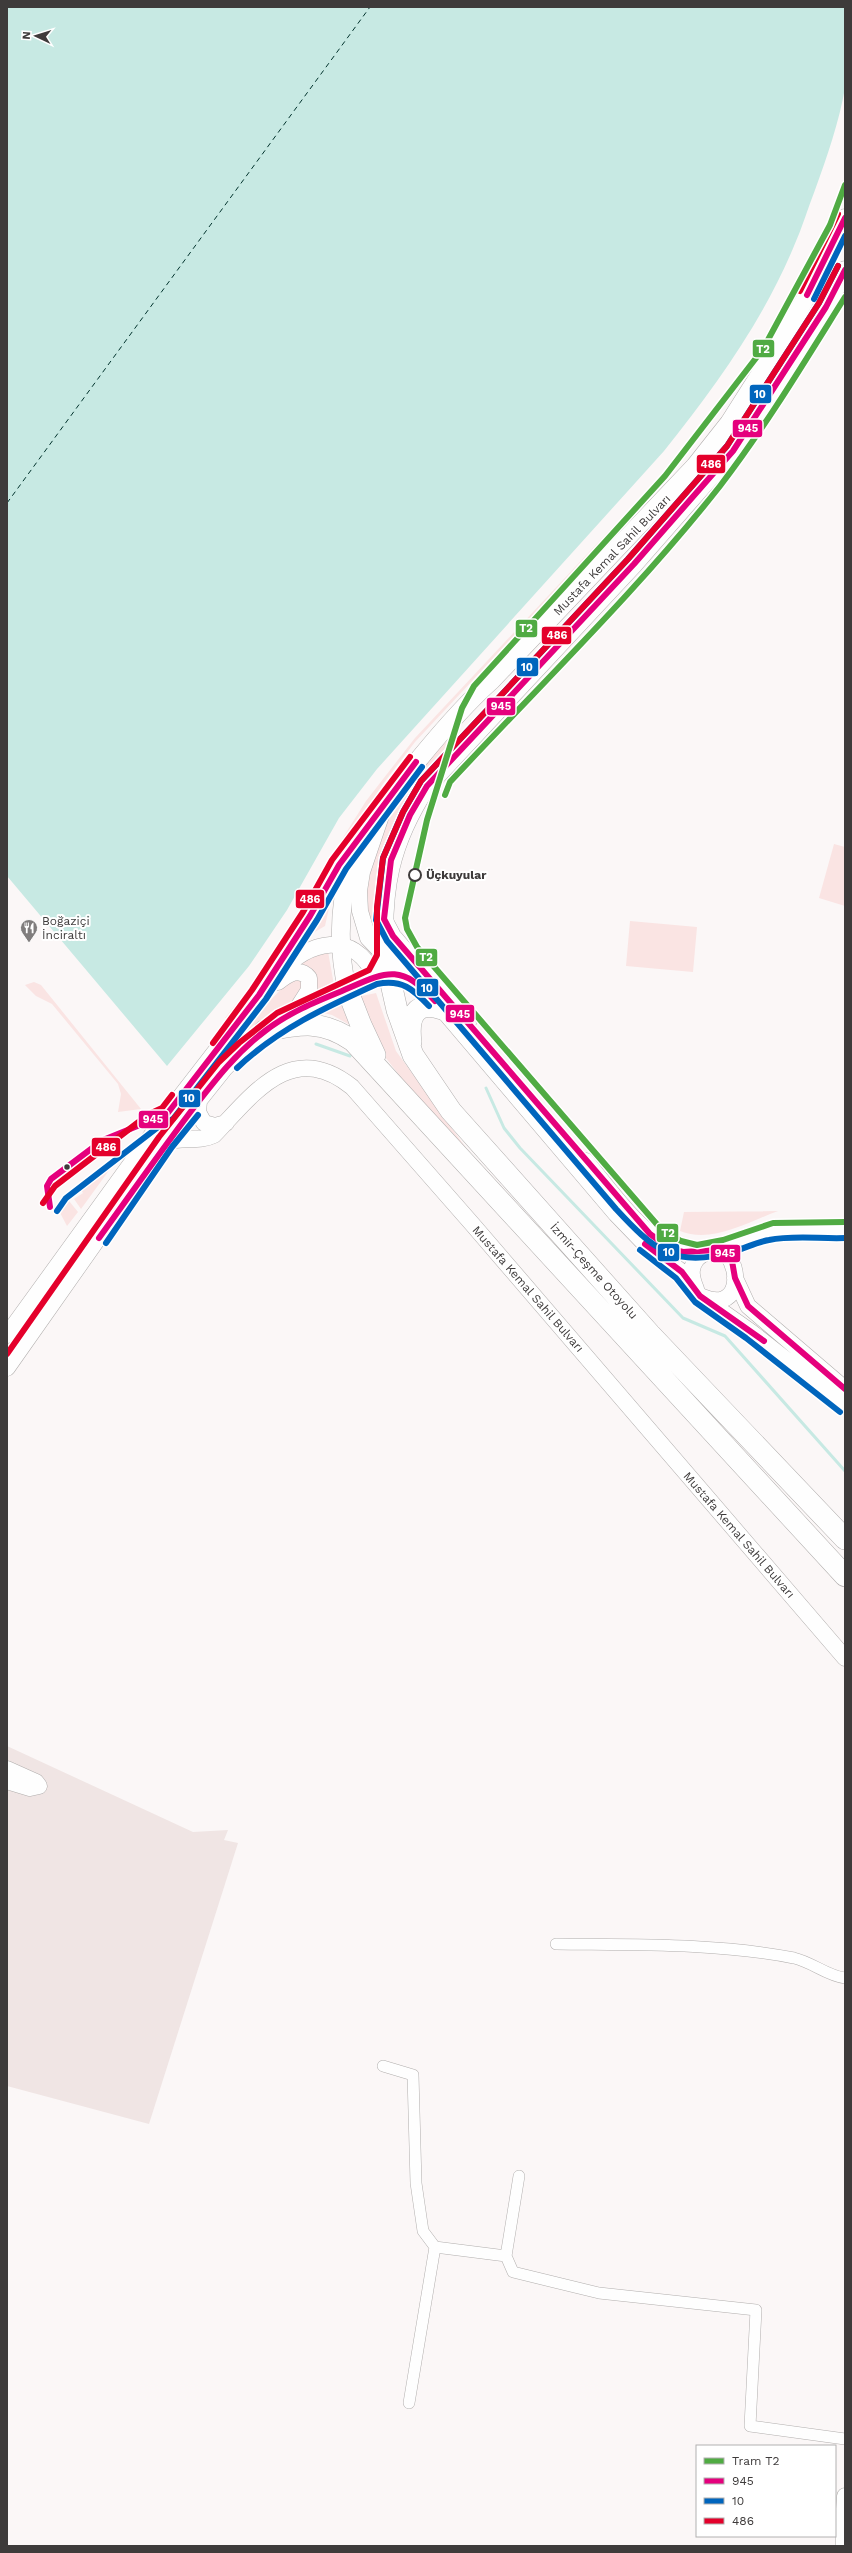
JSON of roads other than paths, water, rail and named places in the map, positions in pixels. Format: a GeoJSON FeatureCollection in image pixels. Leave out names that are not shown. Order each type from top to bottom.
{"type":"FeatureCollection","features":[{"type":"Feature","properties":{"kind":"highway","name":"İzmir-Çeşme Otoyolu"},"geometry":{"type":"LineString","coordinates":[[388,970],[398,1038],[413,1055],[451,1112],[650,1334],[845,1539]]}},
{"type":"Feature","properties":{"kind":"highway","name":"Mustafa Kemal Sahil Bulvarı"},"geometry":{"type":"LineString","coordinates":[[347,989],[361,1025],[386,1075]]}},
{"type":"Feature","properties":{"kind":"highway"},"geometry":{"type":"LineString","coordinates":[[413,1055],[410,1029],[414,1014],[418,1010],[428,1006],[445,1004]]}},
{"type":"Feature","properties":{"kind":"highway"},"geometry":{"type":"LineString","coordinates":[[264,1031],[299,1025],[330,1028],[353,1041],[386,1075]]}},
{"type":"Feature","properties":{"kind":"highway","name":"İzmir-Çeşme Otoyolu"},"geometry":{"type":"LineString","coordinates":[[386,1075],[410,1106],[845,1576]]}},
{"type":"Feature","properties":{"kind":"main road","name":"Mustafa Kemal Sahil Bulvarı"},"geometry":{"type":"LineString","coordinates":[[347,989],[342,945],[345,889],[364,832],[387,798],[462,708],[496,676],[696,466],[729,423],[778,346],[818,277],[845,218]]}},
{"type":"Feature","properties":{"kind":"main road","name":"Mustafa Kemal Sahil Bulvarı"},"geometry":{"type":"LineString","coordinates":[[388,970],[384,919],[388,880],[397,841],[427,786],[654,542],[733,451],[793,360],[845,270]]}},
{"type":"Feature","properties":{"kind":"main road"},"geometry":{"type":"LineString","coordinates":[[387,798],[362,872],[359,891],[360,911],[364,929],[388,970]]}},
{"type":"Feature","properties":{"kind":"main road"},"geometry":{"type":"LineString","coordinates":[[7,1335],[167,1114],[259,995],[310,916],[339,865],[364,832]]}},
{"type":"Feature","properties":{"kind":"main road"},"geometry":{"type":"LineString","coordinates":[[384,919],[393,936],[445,1004],[616,1214],[643,1242],[682,1272],[700,1296],[751,1332],[845,1406]]}},
{"type":"Feature","properties":{"kind":"main road"},"geometry":{"type":"LineString","coordinates":[[259,995],[298,957],[311,949],[342,945],[358,952],[366,959],[388,970],[416,980],[445,1004],[650,1234],[671,1249],[683,1252],[715,1250],[722,1251],[730,1257],[735,1268],[735,1278],[731,1292],[722,1301],[714,1302],[700,1296],[692,1279],[693,1264],[700,1256],[715,1250],[771,1231],[845,1230]]}},
{"type":"Feature","properties":{"kind":"main road"},"geometry":{"type":"LineString","coordinates":[[7,1368],[166,1142],[225,1068],[264,1031],[295,1012],[388,970]]}},
{"type":"Feature","properties":{"kind":"main road"},"geometry":{"type":"LineString","coordinates":[[259,995],[290,974],[304,973],[309,978],[310,986],[295,1012]]}},
{"type":"Feature","properties":{"kind":"main road","name":"Mustafa Kemal Sahil Bulvarı"},"geometry":{"type":"LineString","coordinates":[[166,1142],[184,1138],[208,1138],[226,1123],[259,1090],[285,1070],[295,1068],[325,1070],[352,1086],[473,1224],[845,1658]]}},
{"type":"Feature","properties":{"kind":"main road"},"geometry":{"type":"LineString","coordinates":[[199,1101],[198,1112],[204,1123],[215,1126],[226,1123]]}},
{"type":"Feature","properties":{"kind":"main road"},"geometry":{"type":"LineString","coordinates":[[735,1278],[748,1306],[845,1389]]}},
{"type":"Feature","properties":{"kind":"main road"},"geometry":{"type":"LineString","coordinates":[[7,1769],[36,1782],[39,1786],[30,1788],[7,1781]]}},
{"type":"Feature","properties":{"kind":"main road"},"geometry":{"type":"LineString","coordinates":[[844,2546],[842,2522],[845,2496]]}},
{"type":"Feature","properties":{"kind":"street"},"geometry":{"type":"LineString","coordinates":[[556,1944],[681,1946],[765,1953],[796,1959],[845,1978]]}},
{"type":"Feature","properties":{"kind":"street"},"geometry":{"type":"LineString","coordinates":[[383,2066],[413,2075],[416,2183],[423,2231],[436,2247],[506,2256]]}},
{"type":"Feature","properties":{"kind":"street"},"geometry":{"type":"LineString","coordinates":[[519,2176],[506,2256],[513,2272],[599,2293],[756,2310],[750,2426],[845,2439]]}},
{"type":"Feature","properties":{"kind":"street"},"geometry":{"type":"LineString","coordinates":[[409,2403],[436,2247]]}},
{"type":"Feature","properties":{"kind":"water"},"geometry":{"type":"Polygon","coordinates":[[[7,7],[845,7],[845,88],[832,139],[800,232],[782,274],[768,301],[736,353],[701,403],[664,451],[377,769],[339,818],[287,910],[249,966],[167,1066],[7,876],[7,7]]]}},
{"type":"Feature","properties":{"kind":"waterway"},"geometry":{"type":"LineString","coordinates":[[316,1044],[350,1056]]}},
{"type":"Feature","properties":{"kind":"waterway"},"geometry":{"type":"LineString","coordinates":[[486,1088],[504,1128],[520,1148],[683,1318],[725,1336],[845,1471]]}},
{"type":"Feature","properties":{"kind":"tram line","name":"T2"},"geometry":{"type":"LineString","coordinates":[[845,185],[830,225],[763,349],[665,476],[474,686],[462,708],[427,820],[405,918],[407,929],[417,947],[661,1229],[681,1241],[697,1245],[723,1240],[773,1223],[845,1222]]}},
{"type":"Feature","properties":{"kind":"tram line","name":"T2"},"geometry":{"type":"LineString","coordinates":[[445,795],[450,782],[588,637],[689,525],[720,486],[769,417],[845,297]]}},
{"type":"Feature","properties":{"kind":"place","name":"Üçkuyular"},"geometry":{"type":"Point","coordinates":[415,875]}},
{"type":"Feature","properties":{"kind":"place","name":"Boğaziçi İnciraltı"},"geometry":{"type":"Point","coordinates":[29,943]}}]}
